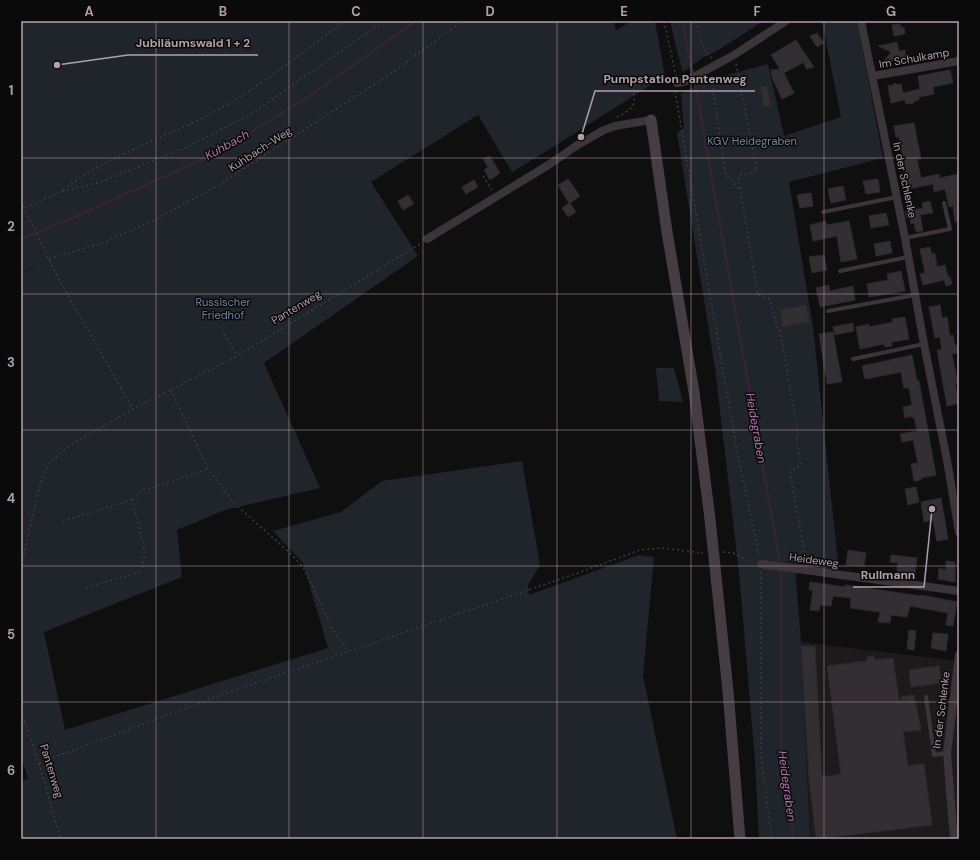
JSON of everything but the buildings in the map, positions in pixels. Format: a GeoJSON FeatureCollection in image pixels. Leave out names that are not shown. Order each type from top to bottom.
{"type":"FeatureCollection","features":[{"type":"Feature","properties":{"kind":"main road"},"geometry":{"type":"LineString","coordinates":[[651,120],[667,232],[694,392],[714,552],[728,691],[740,839]]}},
{"type":"Feature","properties":{"kind":"street"},"geometry":{"type":"LineString","coordinates":[[677,83],[686,80],[714,64],[734,55],[786,21]]}},
{"type":"Feature","properties":{"kind":"street","name":"In der Schlenke"},"geometry":{"type":"LineString","coordinates":[[862,21],[906,238],[924,344],[957,508],[959,532]]}},
{"type":"Feature","properties":{"kind":"street","name":"Im Schulkamp"},"geometry":{"type":"LineString","coordinates":[[873,76],[959,61]]}},
{"type":"Feature","properties":{"kind":"street"},"geometry":{"type":"LineString","coordinates":[[427,240],[604,130],[615,126],[651,120]]}},
{"type":"Feature","properties":{"kind":"street","name":"Heideweg"},"geometry":{"type":"LineString","coordinates":[[761,564],[959,591]]}},
{"type":"Feature","properties":{"kind":"street","name":"In der Schlenke"},"geometry":{"type":"LineString","coordinates":[[954,839],[955,808],[947,753],[959,655]]}},
{"type":"Feature","properties":{"kind":"lane"},"geometry":{"type":"LineString","coordinates":[[823,212],[897,197]]}},
{"type":"Feature","properties":{"kind":"lane"},"geometry":{"type":"LineString","coordinates":[[906,238],[950,230],[944,203]]}},
{"type":"Feature","properties":{"kind":"lane"},"geometry":{"type":"LineString","coordinates":[[840,271],[909,257]]}},
{"type":"Feature","properties":{"kind":"lane"},"geometry":{"type":"LineString","coordinates":[[828,311],[915,295]]}},
{"type":"Feature","properties":{"kind":"lane"},"geometry":{"type":"LineString","coordinates":[[853,359],[924,344]]}},
{"type":"Feature","properties":{"kind":"lane"},"geometry":{"type":"LineString","coordinates":[[926,697],[934,755],[947,753]]}},
{"type":"Feature","properties":{"kind":"path"},"geometry":{"type":"LineString","coordinates":[[63,191],[72,183],[104,164],[208,116],[250,92],[345,21]]}},
{"type":"Feature","properties":{"kind":"path"},"geometry":{"type":"LineString","coordinates":[[21,210],[63,191],[101,182],[184,148],[251,114],[384,21]]}},
{"type":"Feature","properties":{"kind":"path","name":"Kuhbach-Weg"},"geometry":{"type":"LineString","coordinates":[[49,259],[102,242],[148,223],[214,188],[389,75],[462,21]]}},
{"type":"Feature","properties":{"kind":"path"},"geometry":{"type":"LineString","coordinates":[[664,21],[677,83],[675,92],[717,326],[736,446],[761,564],[761,754],[772,839]]}},
{"type":"Feature","properties":{"kind":"path"},"geometry":{"type":"LineString","coordinates":[[696,21],[704,51],[714,64],[710,77],[726,175],[740,191]]}},
{"type":"Feature","properties":{"kind":"path"},"geometry":{"type":"LineString","coordinates":[[734,55],[757,171],[738,176],[740,191],[758,295],[770,299],[777,327],[780,330],[796,419],[798,434],[796,437],[801,465],[790,472],[808,570]]}},
{"type":"Feature","properties":{"kind":"path"},"geometry":{"type":"LineString","coordinates":[[617,117],[633,107],[635,101],[633,90],[635,85],[670,80],[677,83]]}},
{"type":"Feature","properties":{"kind":"path"},"geometry":{"type":"LineString","coordinates":[[484,176],[496,197]]}},
{"type":"Feature","properties":{"kind":"path"},"geometry":{"type":"LineString","coordinates":[[21,202],[57,276],[133,409]]}},
{"type":"Feature","properties":{"kind":"path","name":"Pantenweg"},"geometry":{"type":"LineString","coordinates":[[21,570],[42,477],[50,462],[69,446],[133,409],[237,356],[427,240]]}},
{"type":"Feature","properties":{"kind":"path"},"geometry":{"type":"LineString","coordinates":[[222,330],[237,356]]}},
{"type":"Feature","properties":{"kind":"path"},"geometry":{"type":"LineString","coordinates":[[171,389],[208,469],[235,504],[291,554],[303,568],[334,631],[348,652]]}},
{"type":"Feature","properties":{"kind":"path"},"geometry":{"type":"LineString","coordinates":[[64,521],[132,500],[141,491],[208,469]]}},
{"type":"Feature","properties":{"kind":"path"},"geometry":{"type":"LineString","coordinates":[[86,588],[136,573],[142,568],[145,552],[132,500]]}},
{"type":"Feature","properties":{"kind":"path"},"geometry":{"type":"LineString","coordinates":[[39,763],[224,694],[575,574],[640,550],[662,548],[701,553],[725,551],[733,553],[753,563],[761,564]]}},
{"type":"Feature","properties":{"kind":"path","name":"Pantenweg"},"geometry":{"type":"LineString","coordinates":[[21,711],[39,763],[61,839]]}},
{"type":"Feature","properties":{"kind":"shaded area"},"geometry":{"type":"Polygon","coordinates":[[[801,642],[958,661],[948,697],[959,700],[959,839],[810,839],[801,642]]]}},
{"type":"Feature","properties":{"kind":"green space","name":"Russischer Friedhof"},"geometry":{"type":"Polygon","coordinates":[[[21,21],[614,21],[616,30],[632,21],[655,21],[665,76],[512,172],[478,115],[371,182],[418,256],[264,363],[320,488],[225,510],[177,530],[182,577],[44,632],[65,730],[328,648],[303,563],[273,531],[341,512],[382,481],[522,461],[540,565],[528,585],[529,595],[639,555],[654,557],[643,676],[677,839],[21,839],[21,781],[28,779],[21,757],[21,273],[36,267],[21,272],[21,21]]]}},
{"type":"Feature","properties":{"kind":"green space"},"geometry":{"type":"Polygon","coordinates":[[[670,21],[763,21],[715,52],[702,58],[683,72],[670,21]]]}},
{"type":"Feature","properties":{"kind":"green space","name":"KGV Heidegraben"},"geometry":{"type":"Polygon","coordinates":[[[822,21],[857,21],[883,158],[789,182],[813,327],[839,571],[795,566],[801,642],[810,839],[759,839],[755,762],[739,572],[715,368],[677,133],[684,128],[681,94],[708,80],[768,64],[784,136],[841,117],[822,21]]]}},
{"type":"Feature","properties":{"kind":"green space"},"geometry":{"type":"Polygon","coordinates":[[[656,368],[674,368],[683,402],[659,401],[656,368]]]}},
{"type":"Feature","properties":{"kind":"waterway","name":"Kuhbach"},"geometry":{"type":"LineString","coordinates":[[21,239],[68,220],[219,152],[308,97],[416,21]]}},
{"type":"Feature","properties":{"kind":"waterway","name":"Heidegraben"},"geometry":{"type":"LineString","coordinates":[[682,21],[696,89],[778,552],[781,575],[781,758],[794,839]]}},
{"type":"Feature","properties":{"kind":"place","name":"Jubiläumswald 1 + 2"},"geometry":{"type":"Point","coordinates":[57,65]}},
{"type":"Feature","properties":{"kind":"place","name":"Pumpstation Pantenweg"},"geometry":{"type":"Point","coordinates":[581,137]}},
{"type":"Feature","properties":{"kind":"place","name":"Rullmann"},"geometry":{"type":"Point","coordinates":[932,509]}}]}
